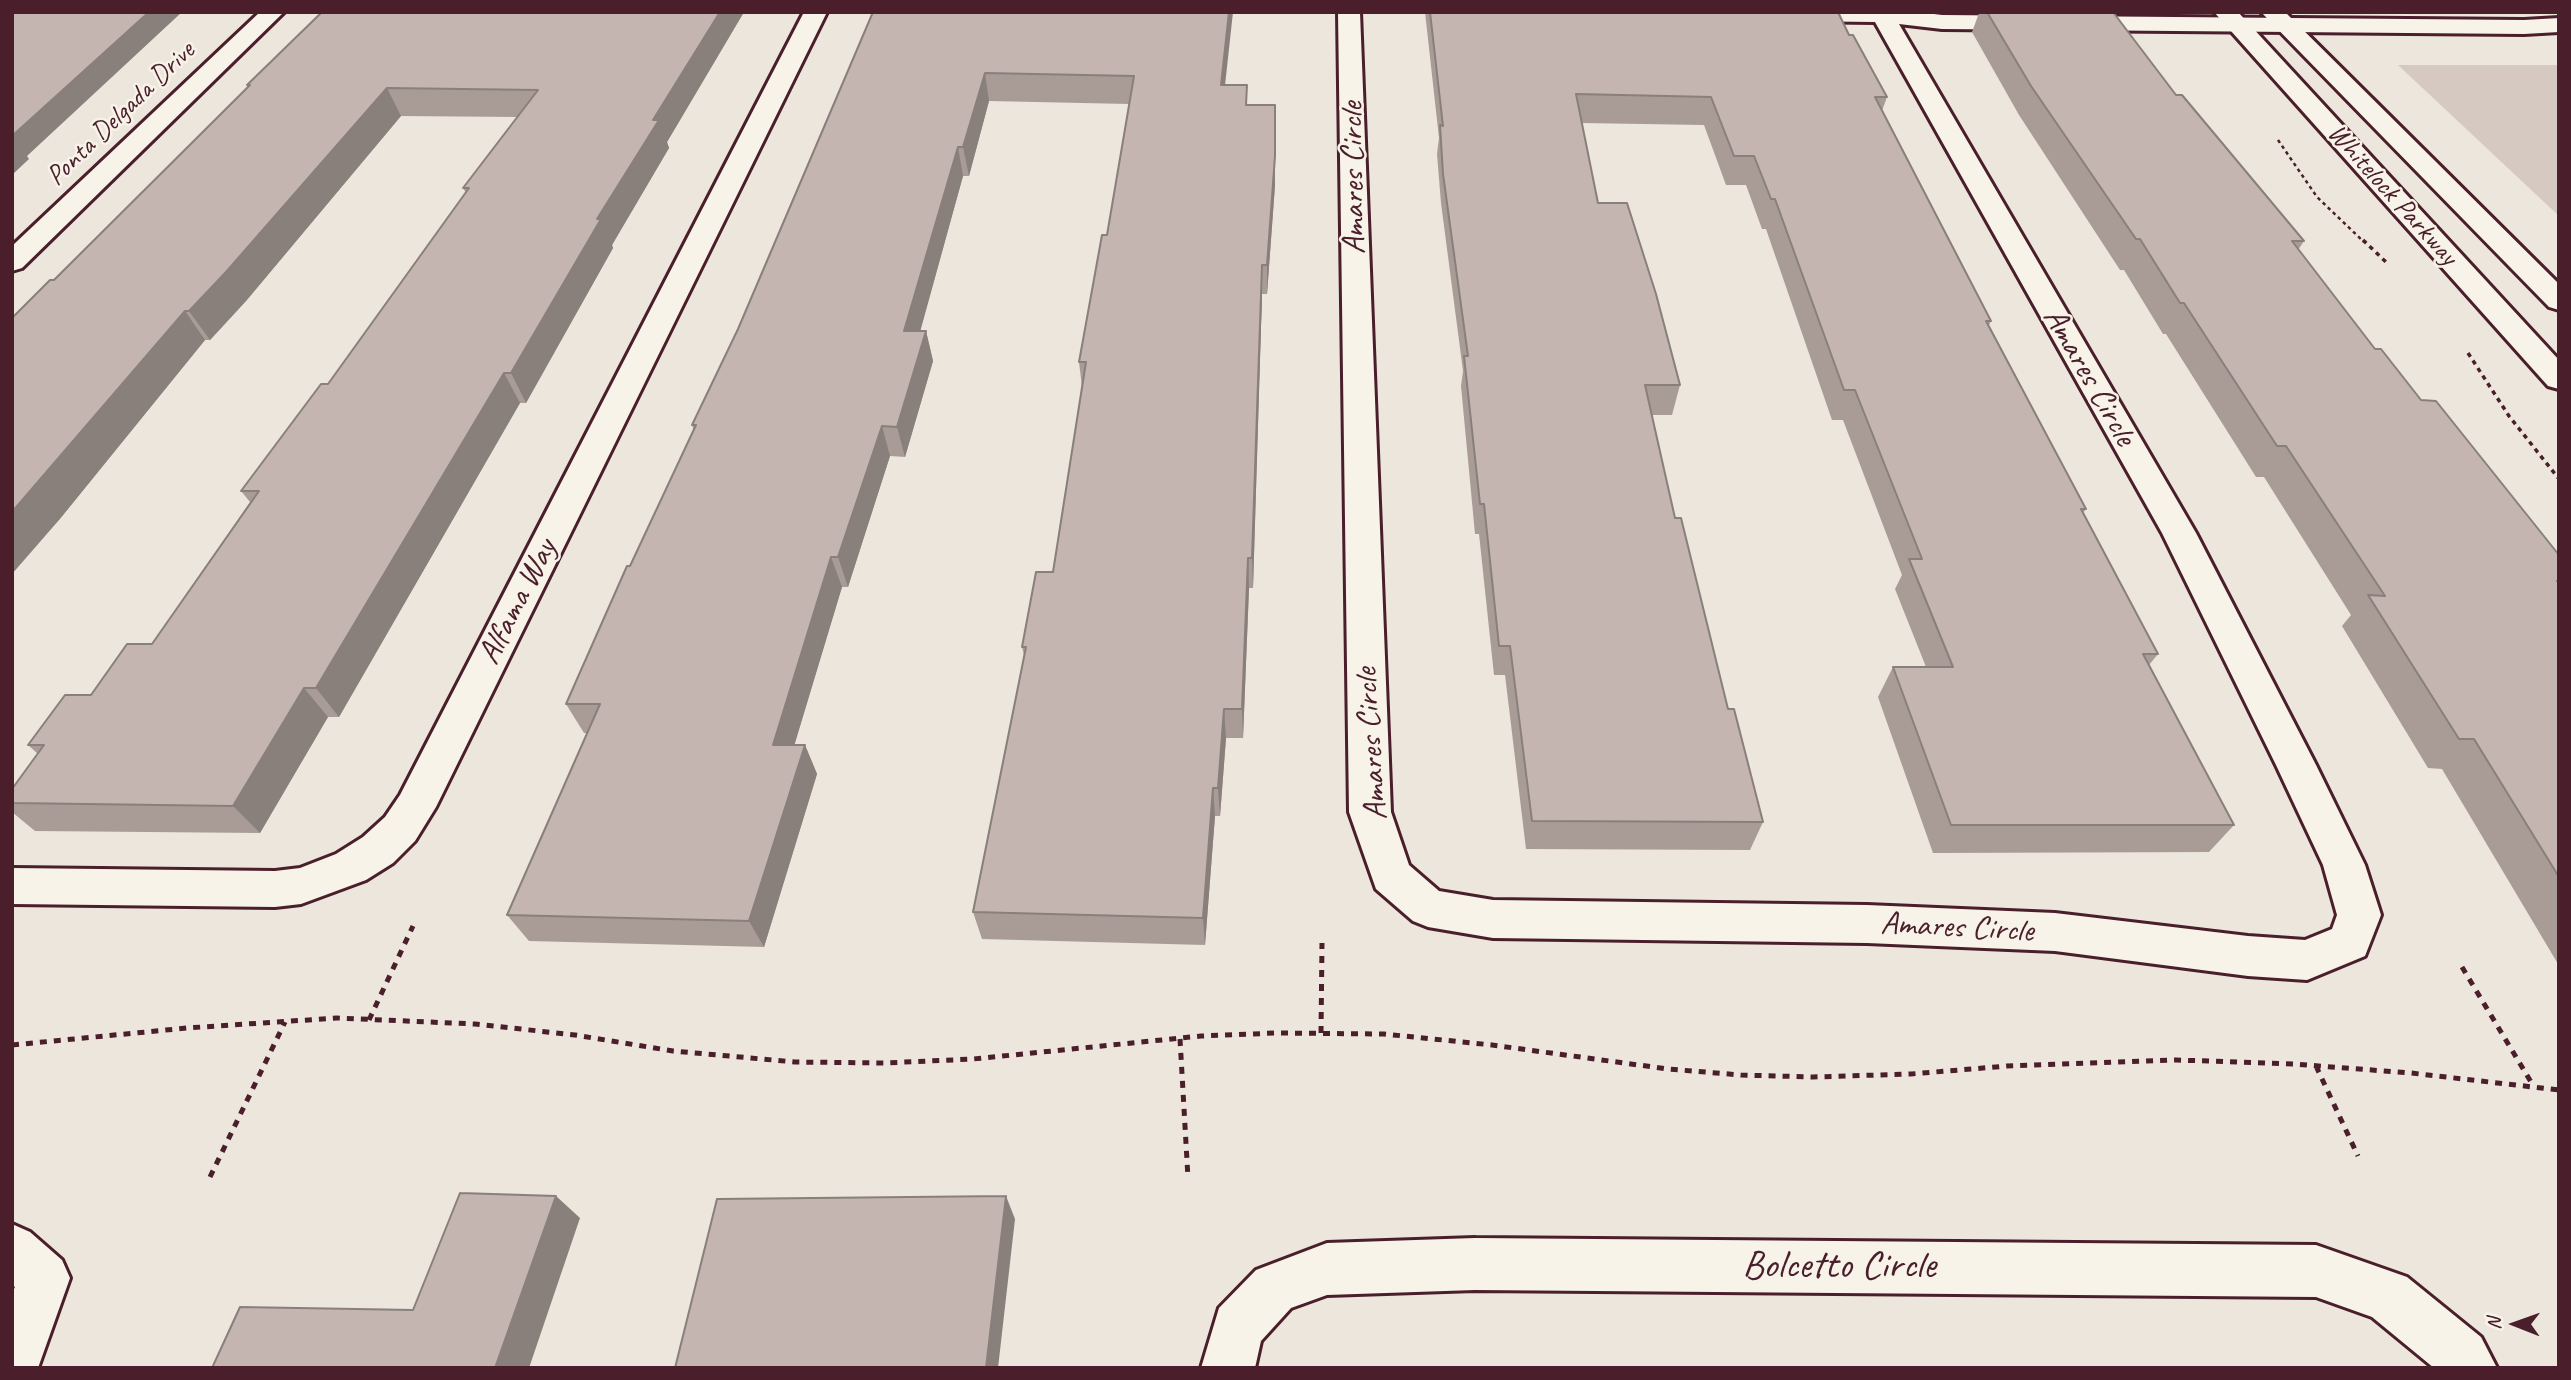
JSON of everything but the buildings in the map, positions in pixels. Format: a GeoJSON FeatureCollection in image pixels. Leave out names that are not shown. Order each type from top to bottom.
{"type":"FeatureCollection","features":[{"type":"Feature","properties":{"kind":"street","name":"Ponta Delgada Drive"},"geometry":{"type":"LineString","coordinates":[[12,262],[274,12]]}},
{"type":"Feature","properties":{"kind":"street","name":"Alfama Way"},"geometry":{"type":"LineString","coordinates":[[12,886],[275,889],[301,886],[351,867],[378,850],[400,829],[428,782],[816,12]]}},
{"type":"Feature","properties":{"kind":"street","name":"Amares Circle"},"geometry":{"type":"LineString","coordinates":[[1349,12],[1370,812],[1391,876],[1428,908],[1493,919],[1867,923],[2042,932],[2248,956],[2307,960],[2349,942],[2359,915],[2344,865],[2296,765],[2179,533],[1883,13]]}},
{"type":"Feature","properties":{"kind":"street"},"geometry":{"type":"LineString","coordinates":[[1760,13],[1883,13],[1942,22],[2278,19],[2524,27],[2559,25]]}},
{"type":"Feature","properties":{"kind":"street","name":"Whitelock Parkway"},"geometry":{"type":"LineString","coordinates":[[2231,19],[2559,379]]}},
{"type":"Feature","properties":{"kind":"street","name":"Whitelock Parkway"},"geometry":{"type":"LineString","coordinates":[[2278,19],[2559,301]]}},
{"type":"Feature","properties":{"kind":"street"},"geometry":{"type":"LineString","coordinates":[[12,1250],[44,1279],[12,1366]]}},
{"type":"Feature","properties":{"kind":"street","name":"Bolcetto Circle"},"geometry":{"type":"LineString","coordinates":[[1227,1368],[1237,1327],[1274,1288],[1328,1269],[1475,1264],[2316,1271],[2388,1296],[2462,1356],[2470,1368]]}},
{"type":"Feature","properties":{"kind":"path"},"geometry":{"type":"LineString","coordinates":[[2276,138],[2317,198],[2389,265]]}},
{"type":"Feature","properties":{"kind":"path"},"geometry":{"type":"LineString","coordinates":[[2467,352],[2509,416],[2559,479]]}},
{"type":"Feature","properties":{"kind":"path"},"geometry":{"type":"LineString","coordinates":[[369,1020],[413,926]]}},
{"type":"Feature","properties":{"kind":"path"},"geometry":{"type":"LineString","coordinates":[[1321,1033],[1322,943]]}},
{"type":"Feature","properties":{"kind":"path"},"geometry":{"type":"LineString","coordinates":[[2462,967],[2534,1087]]}},
{"type":"Feature","properties":{"kind":"path"},"geometry":{"type":"LineString","coordinates":[[12,1045],[187,1028],[337,1018],[488,1026],[575,1035],[673,1051],[795,1062],[884,1063],[973,1059],[1180,1039],[1276,1033],[1384,1034],[1492,1045],[1668,1069],[1741,1074],[1813,1077],[1911,1074],[2007,1066],[2129,1061],[2316,1066],[2411,1073],[2559,1090]]}},
{"type":"Feature","properties":{"kind":"path"},"geometry":{"type":"LineString","coordinates":[[210,1177],[285,1022]]}},
{"type":"Feature","properties":{"kind":"path"},"geometry":{"type":"LineString","coordinates":[[1180,1039],[1188,1178]]}},
{"type":"Feature","properties":{"kind":"path"},"geometry":{"type":"LineString","coordinates":[[2316,1066],[2358,1156]]}},
{"type":"Feature","properties":{"kind":"shaded area"},"geometry":{"type":"Polygon","coordinates":[[[2398,65],[2559,65],[2559,216],[2398,65]]]}}]}
